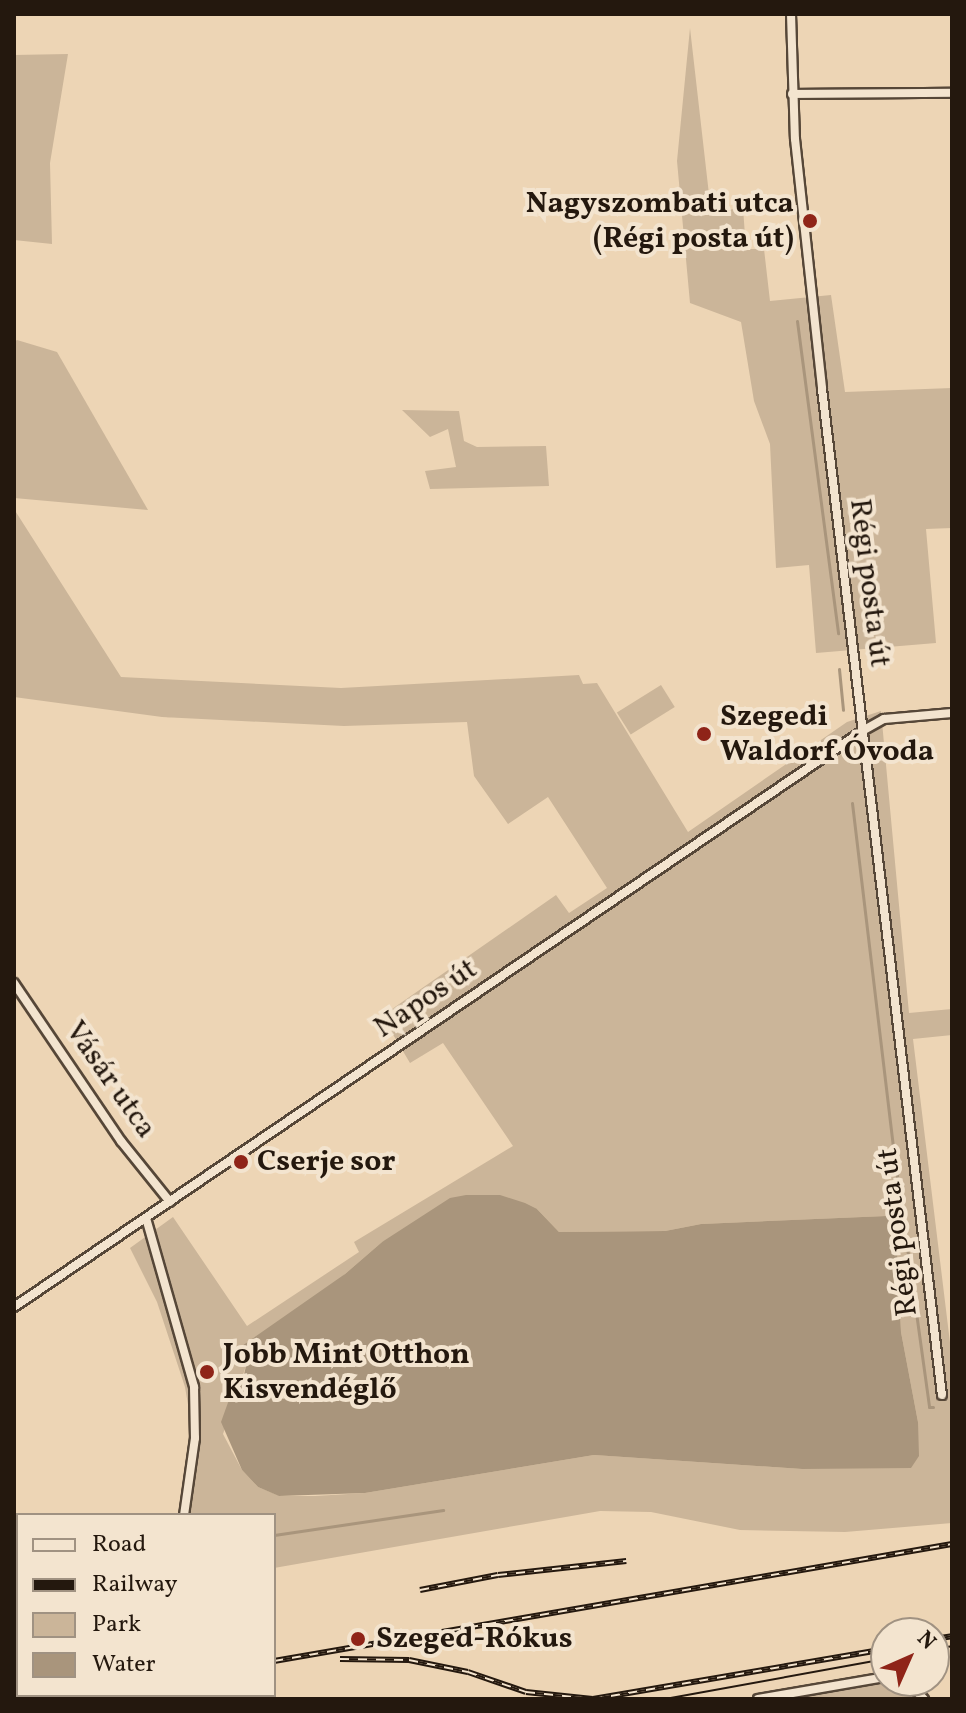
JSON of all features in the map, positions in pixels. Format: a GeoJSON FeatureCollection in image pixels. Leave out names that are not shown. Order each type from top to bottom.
{"type":"FeatureCollection","features":[{"type":"Feature","properties":{"kind":"street","name":"Régi posta út"},"geometry":{"type":"LineString","coordinates":[[791,14],[792,94],[820,373],[942,1395]]}},
{"type":"Feature","properties":{"kind":"street"},"geometry":{"type":"LineString","coordinates":[[792,94],[952,93]]}},
{"type":"Feature","properties":{"kind":"street","name":"Napos út"},"geometry":{"type":"LineString","coordinates":[[14,1307],[864,730],[884,719],[952,713]]}},
{"type":"Feature","properties":{"kind":"street","name":"Vásár utca"},"geometry":{"type":"LineString","coordinates":[[14,983],[121,1141],[170,1202]]}},
{"type":"Feature","properties":{"kind":"street"},"geometry":{"type":"LineString","coordinates":[[146,1218],[194,1387],[195,1438],[184,1513]]}},
{"type":"Feature","properties":{"kind":"street"},"geometry":{"type":"LineString","coordinates":[[758,1699],[870,1680]]}},
{"type":"Feature","properties":{"kind":"green space"},"geometry":{"type":"Polygon","coordinates":[[[690,28],[711,212],[743,208],[746,249],[764,249],[770,301],[831,295],[845,392],[952,388],[952,528],[926,529],[936,643],[816,653],[809,565],[776,568],[770,444],[754,401],[741,322],[690,303],[677,161],[690,28]]]}},
{"type":"Feature","properties":{"kind":"green space"},"geometry":{"type":"Polygon","coordinates":[[[68,54],[50,163],[52,244],[14,240],[14,55],[68,54]]]}},
{"type":"Feature","properties":{"kind":"green space"},"geometry":{"type":"Polygon","coordinates":[[[17,340],[57,352],[148,510],[14,498],[14,342],[17,340]]]}},
{"type":"Feature","properties":{"kind":"green space"},"geometry":{"type":"Polygon","coordinates":[[[402,410],[459,411],[464,441],[477,447],[546,446],[549,486],[430,489],[425,471],[456,467],[448,429],[430,437],[402,410]]]}},
{"type":"Feature","properties":{"kind":"green space"},"geometry":{"type":"Polygon","coordinates":[[[14,509],[121,677],[341,688],[579,675],[583,684],[597,683],[688,832],[847,722],[881,711],[909,1013],[952,1009],[952,1035],[913,1039],[952,1359],[952,1523],[845,1532],[740,1530],[651,1512],[600,1511],[276,1568],[276,1513],[181,1513],[192,1428],[185,1387],[157,1302],[130,1248],[173,1217],[247,1326],[359,1252],[354,1242],[513,1146],[443,1043],[410,1063],[382,1016],[556,895],[569,913],[607,888],[548,797],[508,824],[474,776],[467,722],[344,726],[162,717],[14,697],[14,509]],[[537,1209],[382,1242],[246,1366],[223,1434],[242,1470],[258,1487],[280,1496],[315,1496],[365,1493],[594,1455],[802,1469],[918,1422],[901,1332],[896,1226],[886,1216],[701,1224],[665,1231],[559,1232],[537,1209]]]}},
{"type":"Feature","properties":{"kind":"green space"},"geometry":{"type":"Polygon","coordinates":[[[661,685],[675,707],[631,735],[617,713],[661,685]]]}},
{"type":"Feature","properties":{"kind":"green space"},"geometry":{"type":"Polygon","coordinates":[[[870,1683],[870,1697],[924,1699],[770,1699],[870,1683]]]}},
{"type":"Feature","properties":{"kind":"water"},"geometry":{"type":"Polygon","coordinates":[[[500,1195],[525,1203],[537,1209],[559,1232],[665,1231],[701,1224],[886,1216],[896,1226],[901,1332],[918,1422],[919,1456],[911,1468],[802,1469],[594,1455],[365,1493],[279,1496],[258,1487],[242,1470],[221,1422],[230,1397],[242,1383],[246,1366],[242,1346],[345,1274],[382,1242],[450,1198],[500,1195]]]}},
{"type":"Feature","properties":{"kind":"waterway"},"geometry":{"type":"LineString","coordinates":[[797,321],[838,633]]}},
{"type":"Feature","properties":{"kind":"waterway"},"geometry":{"type":"LineString","coordinates":[[839,669],[843,710]]}},
{"type":"Feature","properties":{"kind":"waterway"},"geometry":{"type":"LineString","coordinates":[[852,803],[895,1161],[929,1407],[933,1407]]}},
{"type":"Feature","properties":{"kind":"waterway"},"geometry":{"type":"LineString","coordinates":[[276,1535],[443,1510]]}},
{"type":"Feature","properties":{"kind":"tram line"},"geometry":{"type":"LineString","coordinates":[[665,1699],[870,1662]]}},
{"type":"Feature","properties":{"kind":"railway"},"geometry":{"type":"LineString","coordinates":[[276,1661],[952,1544]]}},
{"type":"Feature","properties":{"kind":"railway"},"geometry":{"type":"LineString","coordinates":[[420,1590],[498,1575],[626,1561]]}},
{"type":"Feature","properties":{"kind":"railway"},"geometry":{"type":"LineString","coordinates":[[340,1659],[409,1660],[468,1672],[526,1692],[593,1699],[870,1652]]}},
{"type":"Feature","properties":{"kind":"railway"},"geometry":{"type":"LineString","coordinates":[[48,1699],[60,1697]]}},
{"type":"Feature","properties":{"kind":"place","name":"Nagyszombati utca (Régi posta út)"},"geometry":{"type":"Point","coordinates":[810,221]}},
{"type":"Feature","properties":{"kind":"place","name":"Szegedi Waldorf Óvoda"},"geometry":{"type":"Point","coordinates":[704,734]}},
{"type":"Feature","properties":{"kind":"place","name":"Cserje sor"},"geometry":{"type":"Point","coordinates":[241,1162]}},
{"type":"Feature","properties":{"kind":"place","name":"Jobb Mint Otthon Kisvendéglő"},"geometry":{"type":"Point","coordinates":[207,1372]}},
{"type":"Feature","properties":{"kind":"place","name":"Szeged-Rókus"},"geometry":{"type":"Point","coordinates":[358,1639]}}]}
